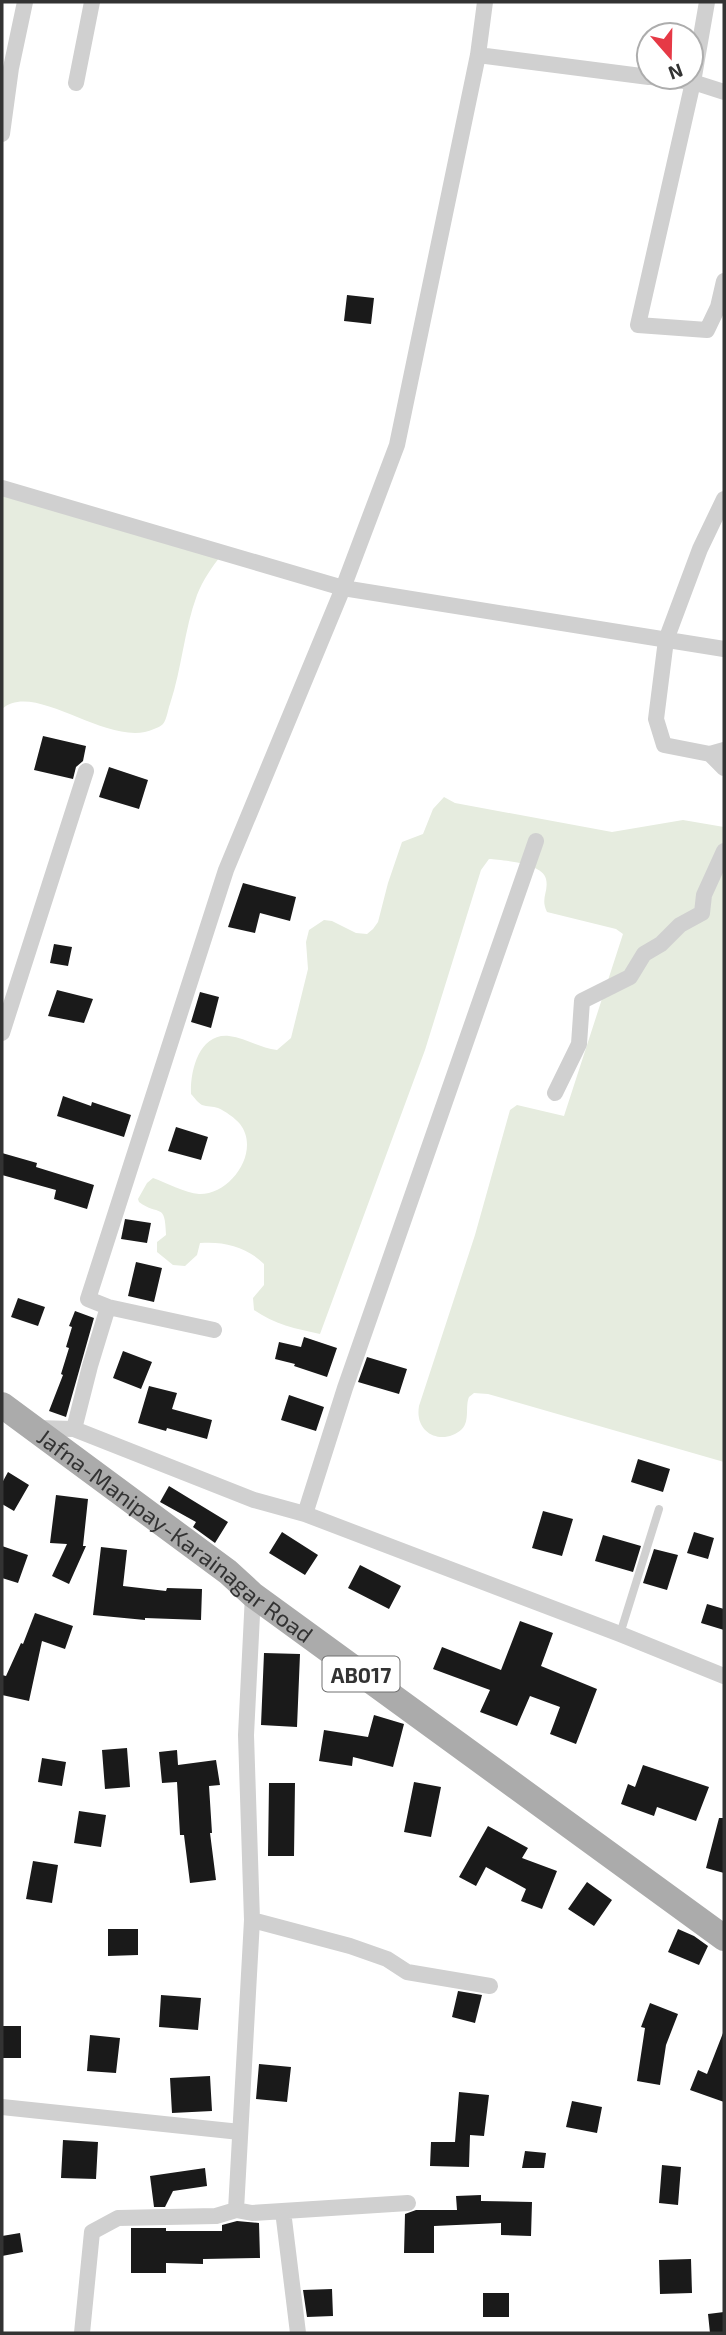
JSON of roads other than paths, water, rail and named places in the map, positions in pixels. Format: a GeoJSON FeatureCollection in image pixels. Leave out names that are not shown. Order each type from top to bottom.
{"type":"FeatureCollection","features":[{"type":"Feature","properties":{"kind":"main road","name":"Jafna-Manipay-Karainagar Road"},"geometry":{"type":"LineString","coordinates":[[2,1405],[228,1572],[253,1595],[724,1938]]}},
{"type":"Feature","properties":{"kind":"street"},"geometry":{"type":"LineString","coordinates":[[2,134],[11,68],[25,2]]}},
{"type":"Feature","properties":{"kind":"street"},"geometry":{"type":"LineString","coordinates":[[76,83],[92,2]]}},
{"type":"Feature","properties":{"kind":"street"},"geometry":{"type":"LineString","coordinates":[[214,1329],[108,1307],[88,1299],[226,870],[343,588],[397,445],[478,55],[485,2]]}},
{"type":"Feature","properties":{"kind":"street"},"geometry":{"type":"LineString","coordinates":[[704,21],[707,2]]}},
{"type":"Feature","properties":{"kind":"street"},"geometry":{"type":"LineString","coordinates":[[478,55],[635,75]]}},
{"type":"Feature","properties":{"kind":"street"},"geometry":{"type":"LineString","coordinates":[[705,86],[724,92]]}},
{"type":"Feature","properties":{"kind":"street"},"geometry":{"type":"LineString","coordinates":[[691,91],[638,325],[706,330],[718,307],[724,281]]}},
{"type":"Feature","properties":{"kind":"street"},"geometry":{"type":"LineString","coordinates":[[2,488],[343,588],[724,649]]}},
{"type":"Feature","properties":{"kind":"street"},"geometry":{"type":"LineString","coordinates":[[724,499],[701,549],[666,640],[656,719],[664,744],[717,752],[724,768]]}},
{"type":"Feature","properties":{"kind":"street"},"geometry":{"type":"LineString","coordinates":[[2,1033],[86,771]]}},
{"type":"Feature","properties":{"kind":"street"},"geometry":{"type":"LineString","coordinates":[[305,1514],[345,1388],[536,841]]}},
{"type":"Feature","properties":{"kind":"street"},"geometry":{"type":"LineString","coordinates":[[555,1093],[579,1044],[582,1001],[630,977],[643,954],[661,944],[680,925],[702,913],[704,895],[724,851]]}},
{"type":"Feature","properties":{"kind":"street"},"geometry":{"type":"LineString","coordinates":[[74,1429],[108,1307]]}},
{"type":"Feature","properties":{"kind":"street"},"geometry":{"type":"LineString","coordinates":[[36,1428],[74,1429],[254,1500],[305,1514],[724,1676]]}},
{"type":"Feature","properties":{"kind":"street"},"geometry":{"type":"LineString","coordinates":[[236,2210],[252,1920],[246,1735],[253,1595]]}},
{"type":"Feature","properties":{"kind":"street"},"geometry":{"type":"LineString","coordinates":[[252,1920],[350,1946],[387,1959],[407,1972],[490,1986]]}},
{"type":"Feature","properties":{"kind":"street"},"geometry":{"type":"LineString","coordinates":[[2,2107],[240,2132]]}},
{"type":"Feature","properties":{"kind":"street"},"geometry":{"type":"LineString","coordinates":[[82,2333],[92,2232],[118,2218],[216,2216],[236,2210],[252,2213],[408,2203]]}},
{"type":"Feature","properties":{"kind":"street"},"geometry":{"type":"LineString","coordinates":[[283,2211],[298,2333]]}},
{"type":"Feature","properties":{"kind":"lane"},"geometry":{"type":"LineString","coordinates":[[620,1634],[659,1509]]}}]}
